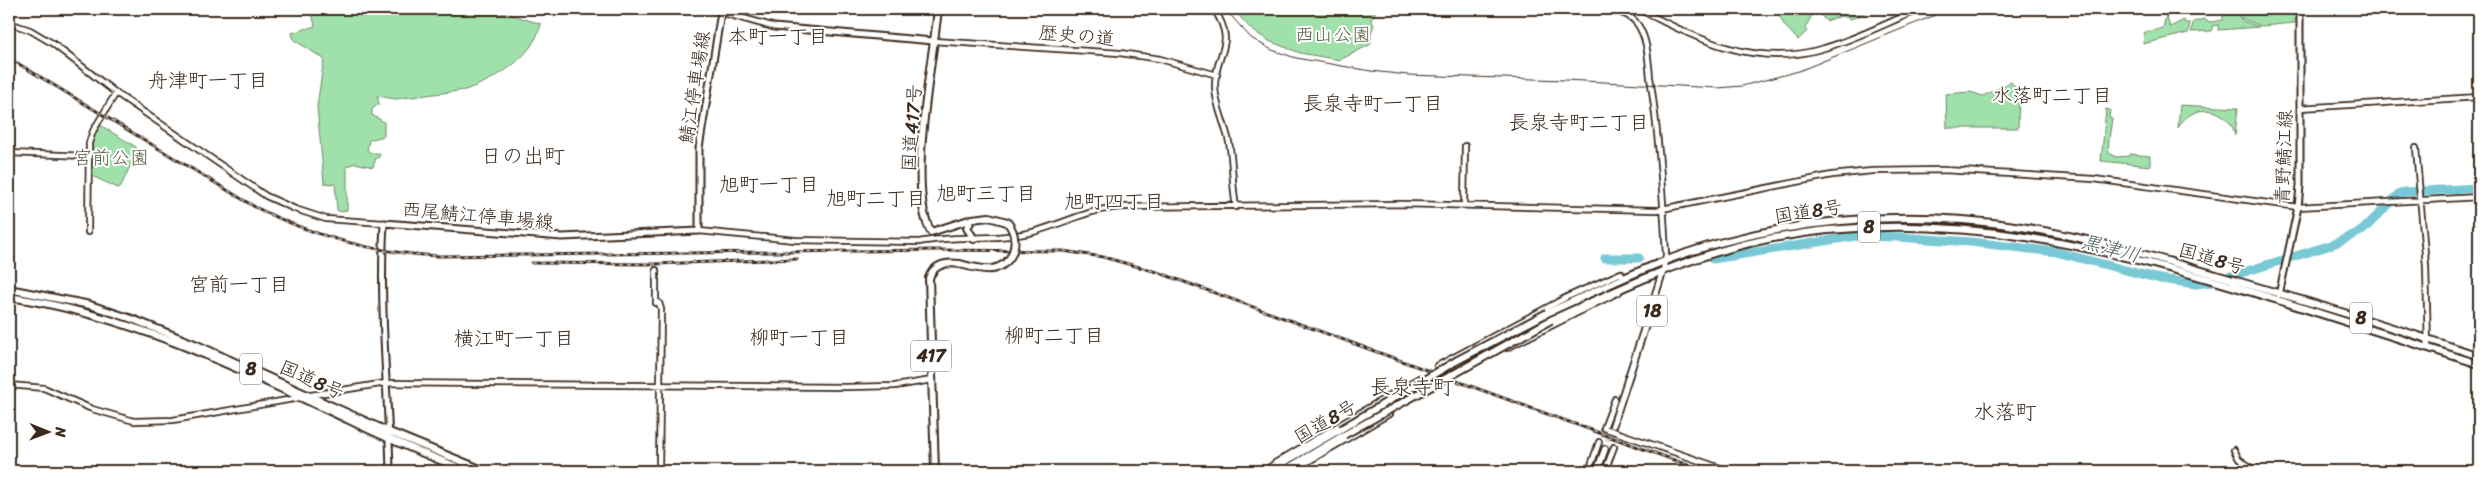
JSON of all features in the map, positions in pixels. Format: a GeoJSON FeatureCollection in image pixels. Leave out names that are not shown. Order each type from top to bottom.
{"type":"FeatureCollection","features":[{"type":"Feature","properties":{"kind":"highway","name":"国道417号"},"geometry":{"type":"LineString","coordinates":[[931,232],[924,214],[921,161],[937,9]]}},
{"type":"Feature","properties":{"kind":"highway","name":"417"},"geometry":{"type":"LineString","coordinates":[[931,232],[972,219],[989,216],[1007,222],[1015,236],[1014,249],[1005,263],[995,268],[984,269],[950,263],[941,265],[931,272],[929,278],[935,471]]}},
{"type":"Feature","properties":{"kind":"highway","name":"国道8号"},"geometry":{"type":"LineString","coordinates":[[1283,471],[1456,361],[1547,313],[1623,278],[1665,260],[1709,246],[1760,234],[1845,220],[1898,217],[1964,220],[2032,229],[2100,243],[2242,282],[2279,297],[2479,364]]}},
{"type":"Feature","properties":{"kind":"highway"},"geometry":{"type":"LineString","coordinates":[[972,219],[968,228],[974,239]]}},
{"type":"Feature","properties":{"kind":"highway","name":"国道8号"},"geometry":{"type":"LineString","coordinates":[[1267,471],[1552,320],[1630,284],[1713,253],[1767,239],[1824,230],[1900,226],[1950,227],[2033,237],[2147,262],[2230,286],[2279,297],[2428,339],[2479,356]]}},
{"type":"Feature","properties":{"kind":"highway","name":"国道8号"},"geometry":{"type":"LineString","coordinates":[[9,289],[90,305],[132,319],[311,395],[388,431],[485,471]]}},
{"type":"Feature","properties":{"kind":"highway","name":"国道8号"},"geometry":{"type":"LineString","coordinates":[[9,297],[42,301],[90,313],[163,338],[303,397],[389,438],[467,471]]}},
{"type":"Feature","properties":{"kind":"main road","name":"鯖江停車場線"},"geometry":{"type":"LineString","coordinates":[[699,231],[699,148],[722,11],[774,27],[933,41]]}},
{"type":"Feature","properties":{"kind":"main road","name":"青野鯖江線"},"geometry":{"type":"LineString","coordinates":[[2279,297],[2298,208],[2300,13]]}},
{"type":"Feature","properties":{"kind":"main road","name":"西尾鯖江停車場線"},"geometry":{"type":"LineString","coordinates":[[390,471],[382,295],[384,223],[562,237],[699,231]]}},
{"type":"Feature","properties":{"kind":"main road","name":"18"},"geometry":{"type":"LineString","coordinates":[[1613,425],[1663,271]]}},
{"type":"Feature","properties":{"kind":"main road"},"geometry":{"type":"LineString","coordinates":[[1597,471],[1605,449]]}},
{"type":"Feature","properties":{"kind":"street"},"geometry":{"type":"LineString","coordinates":[[1214,9],[1223,22],[1226,35],[1217,75],[1217,102],[1229,142],[1236,207]]}},
{"type":"Feature","properties":{"kind":"street"},"geometry":{"type":"LineString","coordinates":[[1598,9],[1618,12],[1632,18],[1638,25],[1645,41],[1659,134],[1664,209],[1665,260],[1663,271]]}},
{"type":"Feature","properties":{"kind":"street"},"geometry":{"type":"LineString","coordinates":[[1639,9],[1672,27],[1724,48],[1770,56],[1798,54],[1828,47],[1921,9]]}},
{"type":"Feature","properties":{"kind":"street"},"geometry":{"type":"LineString","coordinates":[[9,23],[30,30],[52,43],[116,93],[226,169],[280,203],[326,219],[384,223]]}},
{"type":"Feature","properties":{"kind":"street","name":"歴史の道"},"geometry":{"type":"LineString","coordinates":[[933,41],[1120,53],[1160,59],[1217,75]]}},
{"type":"Feature","properties":{"kind":"street"},"geometry":{"type":"LineString","coordinates":[[88,232],[87,156],[93,130],[116,93]]}},
{"type":"Feature","properties":{"kind":"street"},"geometry":{"type":"LineString","coordinates":[[2300,108],[2479,97]]}},
{"type":"Feature","properties":{"kind":"street"},"geometry":{"type":"LineString","coordinates":[[1464,205],[1465,146]]}},
{"type":"Feature","properties":{"kind":"street"},"geometry":{"type":"LineString","coordinates":[[2416,148],[2428,348]]}},
{"type":"Feature","properties":{"kind":"street"},"geometry":{"type":"LineString","coordinates":[[9,153],[87,156]]}},
{"type":"Feature","properties":{"kind":"street"},"geometry":{"type":"LineString","coordinates":[[699,231],[794,240],[887,243],[919,242],[934,239],[974,239],[1034,232],[1111,207],[1372,204],[1664,209],[1832,175],[1872,171],[1944,170],[2094,179],[2298,208],[2435,198],[2479,197]]}},
{"type":"Feature","properties":{"kind":"street"},"geometry":{"type":"LineString","coordinates":[[931,232],[934,239]]}},
{"type":"Feature","properties":{"kind":"street"},"geometry":{"type":"LineString","coordinates":[[656,270],[658,303],[661,309],[659,471]]}},
{"type":"Feature","properties":{"kind":"street"},"geometry":{"type":"LineString","coordinates":[[1437,366],[1567,297],[1622,273],[1623,278]]}},
{"type":"Feature","properties":{"kind":"street"},"geometry":{"type":"LineString","coordinates":[[1459,374],[1563,318],[1613,296],[1630,284]]}},
{"type":"Feature","properties":{"kind":"street"},"geometry":{"type":"LineString","coordinates":[[1458,365],[1482,352]]}},
{"type":"Feature","properties":{"kind":"street"},"geometry":{"type":"LineString","coordinates":[[1267,471],[1275,463],[1419,378]]}},
{"type":"Feature","properties":{"kind":"street"},"geometry":{"type":"LineString","coordinates":[[311,395],[386,383],[846,387],[895,386],[932,380]]}},
{"type":"Feature","properties":{"kind":"street"},"geometry":{"type":"LineString","coordinates":[[9,385],[44,388],[100,412],[134,421],[173,420],[303,397]]}},
{"type":"Feature","properties":{"kind":"street"},"geometry":{"type":"LineString","coordinates":[[1390,405],[1415,391]]}},
{"type":"Feature","properties":{"kind":"street"},"geometry":{"type":"LineString","coordinates":[[1615,398],[1604,428],[1730,471]]}},
{"type":"Feature","properties":{"kind":"street"},"geometry":{"type":"LineString","coordinates":[[1292,471],[1389,414]]}},
{"type":"Feature","properties":{"kind":"street"},"geometry":{"type":"LineString","coordinates":[[1588,471],[1599,442]]}},
{"type":"Feature","properties":{"kind":"street"},"geometry":{"type":"LineString","coordinates":[[1605,471],[1614,447]]}},
{"type":"Feature","properties":{"kind":"street"},"geometry":{"type":"LineString","coordinates":[[2234,450],[2239,460],[2256,471]]}},
{"type":"Feature","properties":{"kind":"green space"},"geometry":{"type":"Polygon","coordinates":[[[311,9],[493,9],[541,24],[537,36],[521,57],[500,74],[477,86],[465,90],[396,99],[377,96],[379,104],[372,109],[372,115],[384,122],[384,136],[369,140],[367,150],[371,153],[380,153],[379,157],[376,158],[373,167],[355,163],[347,166],[347,210],[341,212],[337,210],[335,184],[324,183],[317,106],[324,59],[294,40],[292,33],[315,26],[311,9]]]}},
{"type":"Feature","properties":{"kind":"green space","name":"西山公園"},"geometry":{"type":"Polygon","coordinates":[[[1233,9],[1378,9],[1371,19],[1374,25],[1371,33],[1371,44],[1340,60],[1300,53],[1269,41],[1252,30],[1233,9]]]}},
{"type":"Feature","properties":{"kind":"green space"},"geometry":{"type":"Polygon","coordinates":[[[1776,9],[1873,9],[1851,19],[1842,16],[1826,21],[1817,11],[1812,15],[1805,28],[1807,31],[1798,40],[1784,25],[1776,9]]]}},
{"type":"Feature","properties":{"kind":"green space"},"geometry":{"type":"Polygon","coordinates":[[[2228,9],[2230,12],[2231,9],[2258,9],[2256,12],[2240,14],[2239,17],[2243,21],[2259,27],[2218,30],[2218,25],[2212,26],[2212,31],[2191,32],[2193,22],[2204,19],[2210,22],[2223,20],[2223,15],[2228,9]]]}},
{"type":"Feature","properties":{"kind":"green space"},"geometry":{"type":"Polygon","coordinates":[[[2269,9],[2295,9],[2295,23],[2261,26],[2241,18],[2242,14],[2257,13],[2260,10],[2260,12],[2268,13],[2269,9]]]}},
{"type":"Feature","properties":{"kind":"green space"},"geometry":{"type":"Polygon","coordinates":[[[2166,15],[2170,27],[2184,20],[2185,23],[2190,23],[2188,33],[2143,44],[2144,33],[2163,28],[2166,15]]]}},
{"type":"Feature","properties":{"kind":"green space"},"geometry":{"type":"Polygon","coordinates":[[[2011,82],[2019,93],[2018,128],[1947,128],[1946,94],[1970,92],[1983,96],[2011,82]]]}},
{"type":"Feature","properties":{"kind":"green space"},"geometry":{"type":"Polygon","coordinates":[[[2180,105],[2238,108],[2235,135],[2226,118],[2210,110],[2192,114],[2184,119],[2178,128],[2180,105]]]}},
{"type":"Feature","properties":{"kind":"green space"},"geometry":{"type":"Polygon","coordinates":[[[2106,109],[2110,110],[2109,117],[2112,118],[2109,153],[2116,157],[2129,156],[2130,154],[2150,156],[2150,166],[2101,161],[2106,109]]]}},
{"type":"Feature","properties":{"kind":"green space","name":"宮前公園"},"geometry":{"type":"Polygon","coordinates":[[[100,125],[136,147],[137,151],[121,186],[118,188],[90,175],[92,142],[100,125]]]}},
{"type":"Feature","properties":{"kind":"waterway","name":"黒津川"},"geometry":{"type":"LineString","coordinates":[[1713,259],[1856,236],[1898,237],[1971,242],[2056,252],[2160,279],[2196,284],[2212,282],[2331,245],[2363,230],[2398,195],[2405,192],[2479,188]]}},
{"type":"Feature","properties":{"kind":"waterway","name":"黒津川"},"geometry":{"type":"LineString","coordinates":[[1605,258],[1639,258]]}},
{"type":"Feature","properties":{"kind":"tunnel"},"geometry":{"type":"LineString","coordinates":[[1415,391],[1458,365]]}},
{"type":"Feature","properties":{"kind":"tunnel"},"geometry":{"type":"LineString","coordinates":[[1605,449],[1612,427]]}},
{"type":"Feature","properties":{"kind":"tram line"},"geometry":{"type":"LineString","coordinates":[[1225,9],[1251,38],[1272,50],[1296,58],[1371,71],[1408,75],[1565,80],[1718,88],[1742,86],[1799,71],[1950,9]]}},
{"type":"Feature","properties":{"kind":"railway"},"geometry":{"type":"LineString","coordinates":[[9,58],[255,207],[299,227],[344,242],[391,251],[439,256],[937,250],[1063,251],[1103,257],[1157,272],[1704,471]]}},
{"type":"Feature","properties":{"kind":"railway"},"geometry":{"type":"LineString","coordinates":[[532,263],[654,264],[797,259]]}},
{"type":"Feature","properties":{"kind":"district","name":"本町一丁目"},"geometry":{"type":"Point","coordinates":[778,36]}},
{"type":"Feature","properties":{"kind":"district","name":"舟津町一丁目"},"geometry":{"type":"Point","coordinates":[208,80]}},
{"type":"Feature","properties":{"kind":"district","name":"水落町二丁目"},"geometry":{"type":"Point","coordinates":[2052,95]}},
{"type":"Feature","properties":{"kind":"district","name":"長泉寺町一丁目"},"geometry":{"type":"Point","coordinates":[1373,103]}},
{"type":"Feature","properties":{"kind":"district","name":"長泉寺町二丁目"},"geometry":{"type":"Point","coordinates":[1579,122]}},
{"type":"Feature","properties":{"kind":"district","name":"日の出町"},"geometry":{"type":"Point","coordinates":[523,156]}},
{"type":"Feature","properties":{"kind":"district","name":"旭町一丁目"},"geometry":{"type":"Point","coordinates":[769,184]}},
{"type":"Feature","properties":{"kind":"district","name":"旭町三丁目"},"geometry":{"type":"Point","coordinates":[986,193]}},
{"type":"Feature","properties":{"kind":"district","name":"旭町二丁目"},"geometry":{"type":"Point","coordinates":[876,198]}},
{"type":"Feature","properties":{"kind":"district","name":"旭町四丁目"},"geometry":{"type":"Point","coordinates":[1114,201]}},
{"type":"Feature","properties":{"kind":"district","name":"宮前一丁目"},"geometry":{"type":"Point","coordinates":[239,284]}},
{"type":"Feature","properties":{"kind":"district","name":"柳町二丁目"},"geometry":{"type":"Point","coordinates":[1054,335]}},
{"type":"Feature","properties":{"kind":"district","name":"柳町一丁目"},"geometry":{"type":"Point","coordinates":[799,337]}},
{"type":"Feature","properties":{"kind":"district","name":"横江町一丁目"},"geometry":{"type":"Point","coordinates":[514,338]}},
{"type":"Feature","properties":{"kind":"district","name":"長泉寺町"},"geometry":{"type":"Point","coordinates":[1412,387]}},
{"type":"Feature","properties":{"kind":"district","name":"水落町"},"geometry":{"type":"Point","coordinates":[2005,412]}}]}
